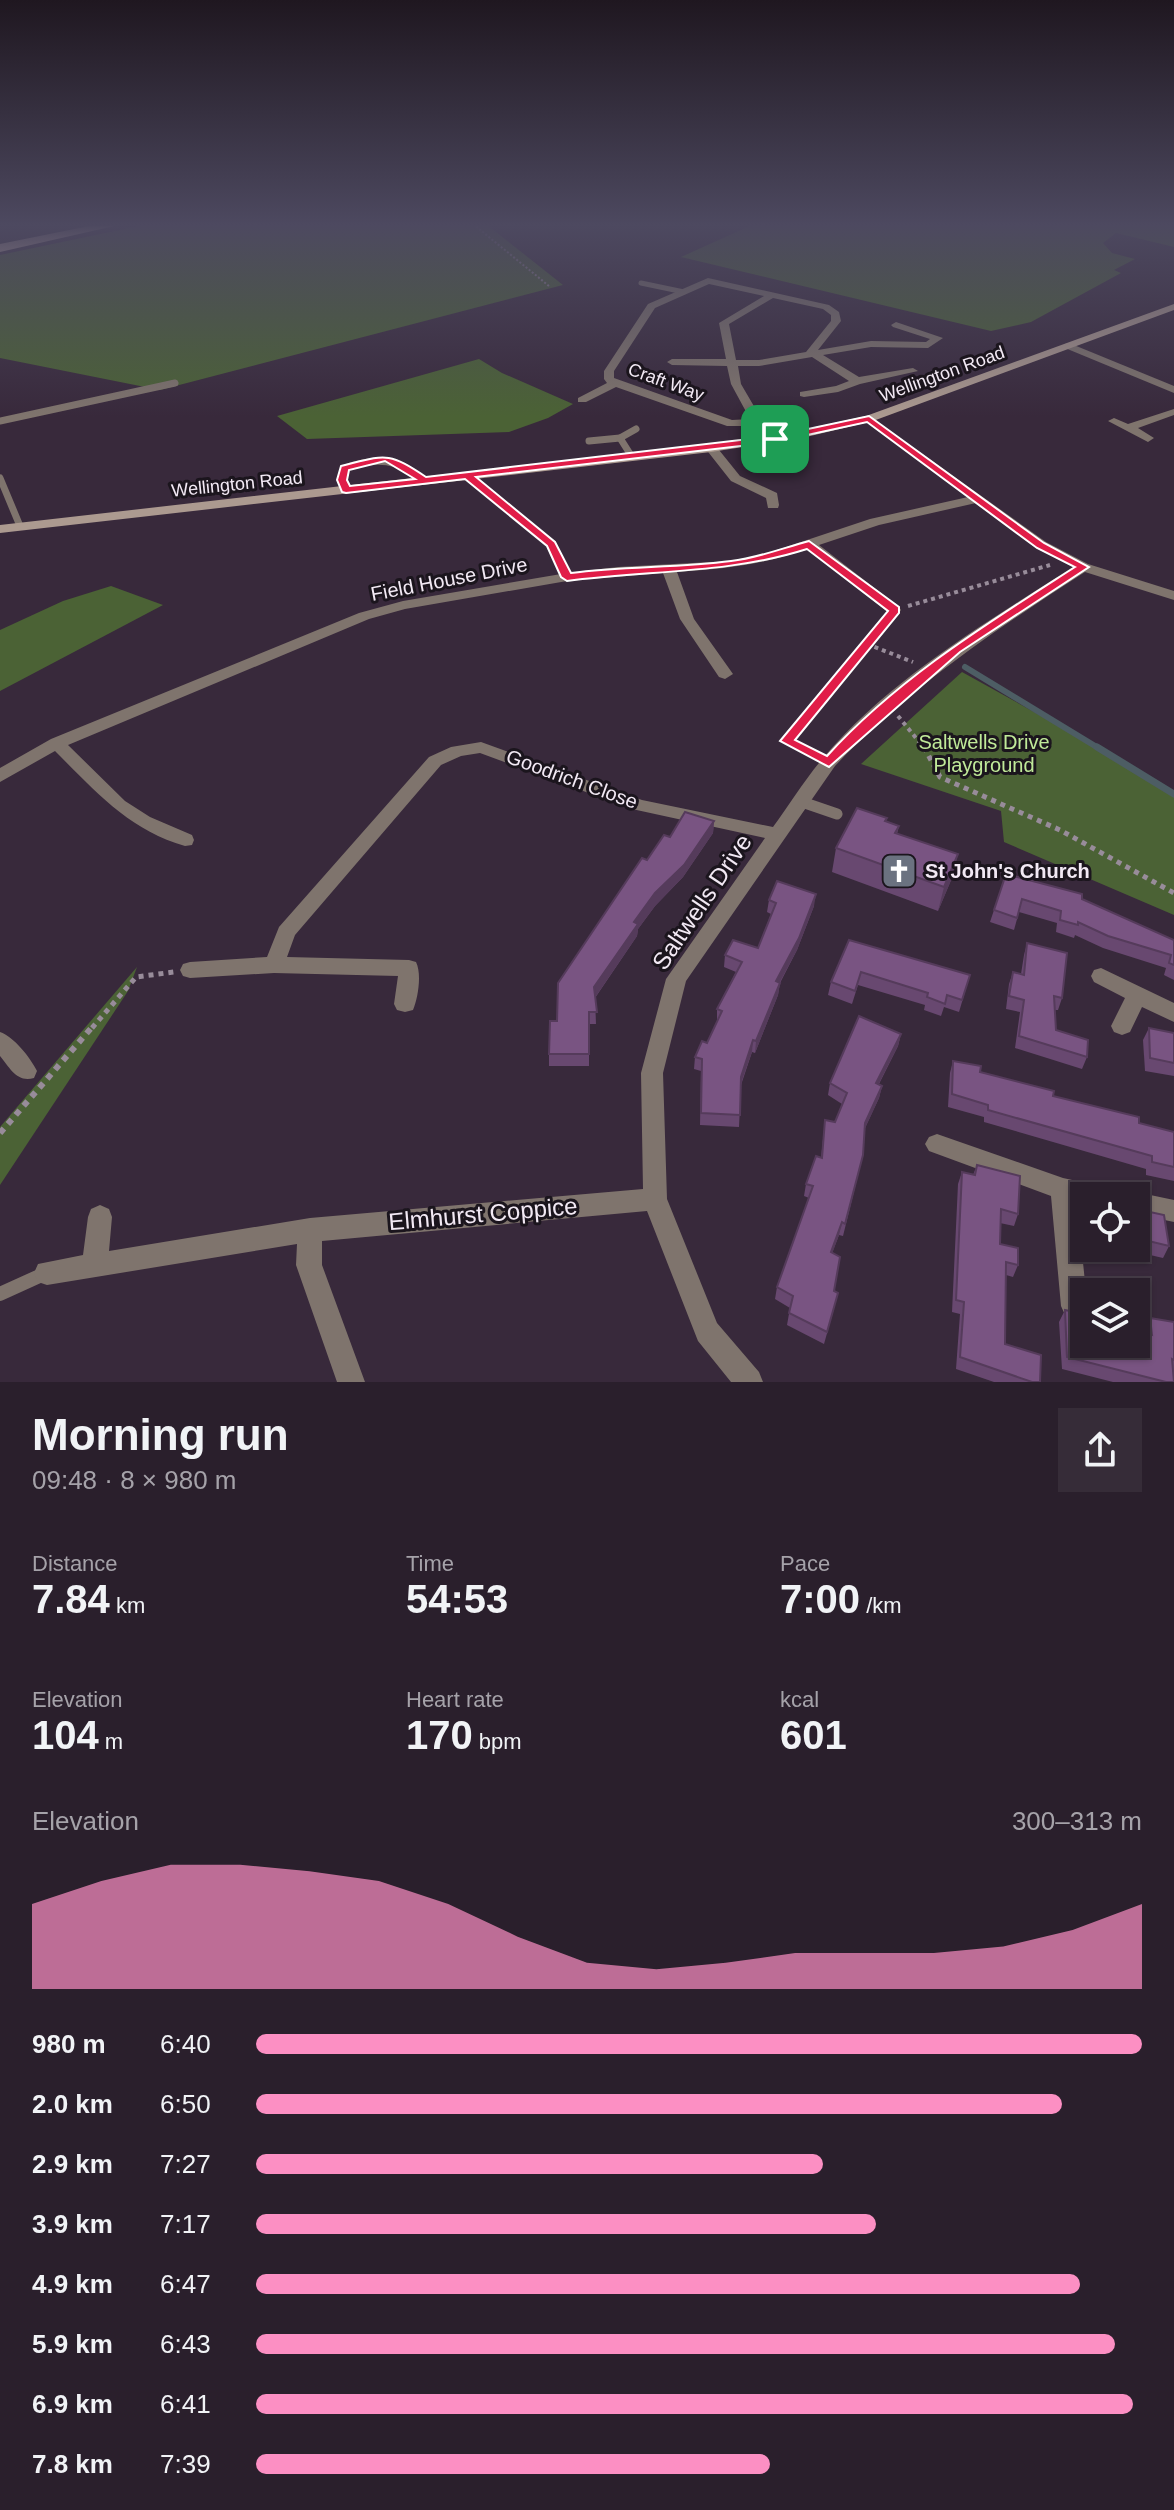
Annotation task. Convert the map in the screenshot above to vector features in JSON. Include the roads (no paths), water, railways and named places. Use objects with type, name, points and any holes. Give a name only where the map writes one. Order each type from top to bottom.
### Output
[{"type":"street","name":"Craft Way","points":[[692,288],[651,306],[609,371],[609,379],[731,424],[757,422]]},
{"type":"street","name":"Craft Way","points":[[750,288],[826,307],[836,314],[836,321],[811,352]]},
{"type":"street","points":[[774,294],[724,323],[736,384],[757,422],[775,439]]},
{"type":"street","name":"Wellington Road","points":[[0,529],[775,439],[869,419],[1174,307]]},
{"type":"street","points":[[672,362],[733,364],[871,344],[894,343],[915,347],[928,345],[938,338],[896,325]]},
{"type":"street","points":[[1069,346],[1174,390]]},
{"type":"street","points":[[811,352],[857,381]]},
{"type":"street","points":[[804,394],[913,371]]},
{"type":"street","points":[[1153,379],[1174,376]]},
{"type":"street","points":[[582,400],[615,383]]},
{"type":"street","points":[[1127,428],[1140,424],[1150,416],[1174,412]]},
{"type":"street","points":[[869,419],[1041,545],[1075,564],[1174,596]]},
{"type":"street","points":[[1114,421],[1148,438]]},
{"type":"street","points":[[711,448],[732,478],[772,501],[789,492]]},
{"type":"street","name":"Field House Drive","points":[[0,776],[57,743],[364,616],[403,605],[567,577],[730,565],[765,559],[887,518],[978,499]]},
{"type":"street","points":[[809,544],[894,610]]},
{"type":"street","name":"Saltwells Drive","points":[[749,1382],[707,1332],[655,1199],[652,1073],[676,979],[829,762],[888,706],[956,649],[1075,564]]},
{"type":"street","points":[[668,568],[687,619],[725,674]]},
{"type":"street","points":[[57,743],[119,805],[144,821],[185,840]]},
{"type":"street","name":"Goodrich Close","points":[[274,965],[286,932],[435,761],[457,751],[481,747],[638,805],[779,835]]},
{"type":"street","points":[[190,970],[274,965],[409,968],[405,1004]]},
{"type":"street","points":[[1101,976],[1174,1013]]},
{"type":"street","points":[[1122,1026],[1137,995]]},
{"type":"street","points":[[0,1041],[26,1071]]},
{"type":"street","points":[[937,1144],[1070,1190]]},
{"type":"street","points":[[1063,1189],[1071,1278]]},
{"type":"street","name":"Elmhurst Coppice","points":[[47,1273],[310,1230],[655,1199]]},
{"type":"street","points":[[1150,1206],[1174,1211]]},
{"type":"street","points":[[95,1265],[100,1217]]},
{"type":"street","points":[[310,1230],[309,1265],[351,1382]]},
{"type":"lane","points":[[667,288],[684,292]]},
{"type":"lane","points":[[0,421],[175,383]]},
{"type":"lane","points":[[589,441],[620,438],[636,429]]},
{"type":"lane","points":[[620,438],[632,457]]},
{"type":"lane","points":[[346,490],[342,480],[345,468],[385,458],[395,461],[424,481]]},
{"type":"lane","points":[[1,483],[20,526]]},
{"type":"lane","points":[[802,802],[837,814]]},
{"type":"lane","points":[[0,1294],[47,1273]]},
{"type":"waterway","points":[[965,667],[1100,749]]},
{"type":"waterway","points":[[1097,747],[1174,794]]},
{"type":"place","name":"St John's Church","points":[[899,871]]},
{"type":"park label","name":"Saltwells Drive Playground","points":[[984,754]]}]
